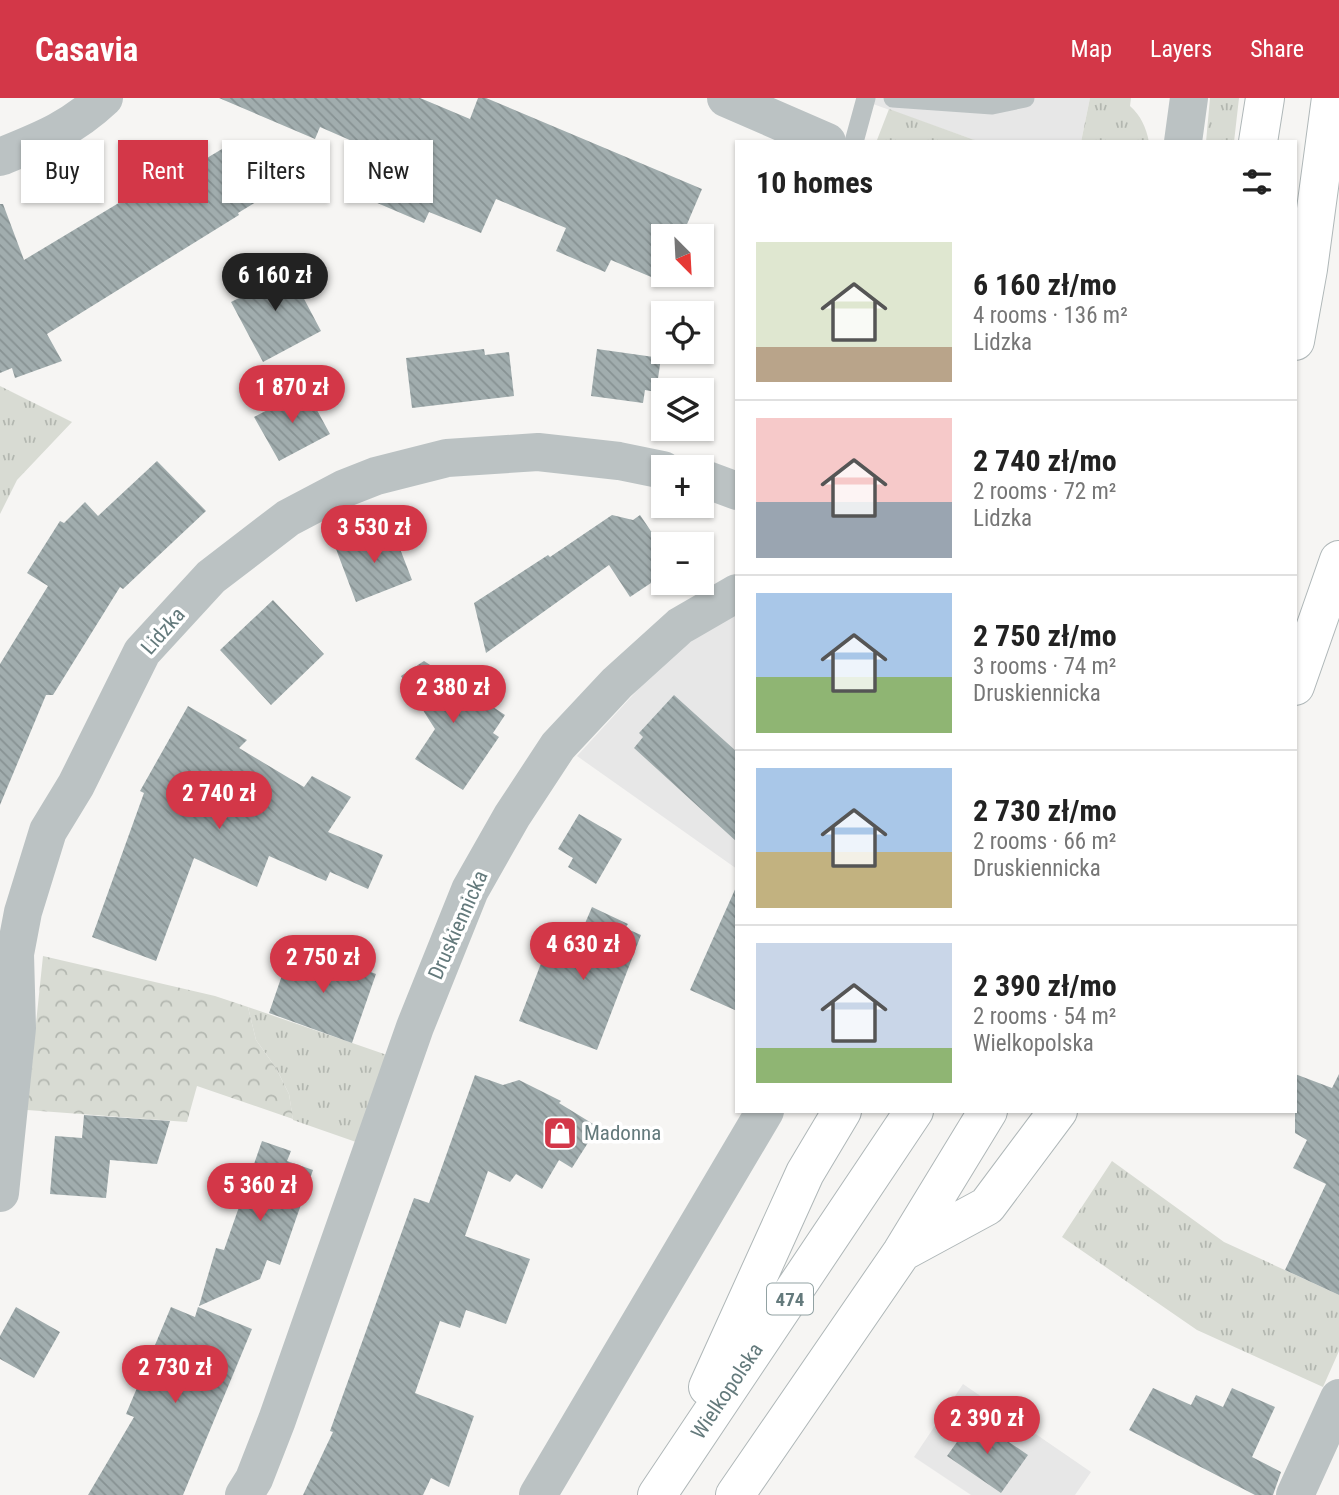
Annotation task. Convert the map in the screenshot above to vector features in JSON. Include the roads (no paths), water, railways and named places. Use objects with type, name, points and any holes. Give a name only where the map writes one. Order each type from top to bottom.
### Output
[{"type":"main road","points":[[1258,140],[1265,98]]},
{"type":"main road","points":[[1297,329],[1308,269],[1331,98]]},
{"type":"main road","points":[[1297,680],[1339,560]]},
{"type":"main road","points":[[660,1490],[805,1173],[841,1113]]},
{"type":"main road","name":"Wielkopolska","points":[[660,1490],[913,1113]]},
{"type":"main road","points":[[735,1495],[902,1252],[987,1113]]},
{"type":"main road","points":[[902,1252],[986,1206],[1056,1113]]},
{"type":"street","points":[[0,156],[42,140],[82,119],[104,98]]},
{"type":"street","points":[[726,98],[822,140]]},
{"type":"street","points":[[1183,140],[1189,98]]},
{"type":"street","name":"Lidzka","points":[[0,1193],[18,1028],[15,954],[23,912],[48,831],[76,785],[142,652],[212,577],[288,518],[343,489],[376,477],[447,457],[538,452],[619,461],[651,468]]},
{"type":"street","points":[[714,482],[735,490]]},
{"type":"street","name":"Druskiennicka","points":[[244,1495],[254,1479],[277,1420],[415,1027],[470,890],[512,816],[558,746],[617,683],[680,626],[735,594]]},
{"type":"street","points":[[538,1495],[764,1113]]},
{"type":"street","points":[[1295,1495],[1339,1398]]},
{"type":"lane","points":[[856,140],[866,98]]},
{"type":"lane","points":[[893,98],[992,105],[1025,98]]},
{"type":"place","name":"Madonna","points":[[560,1133]]}]
